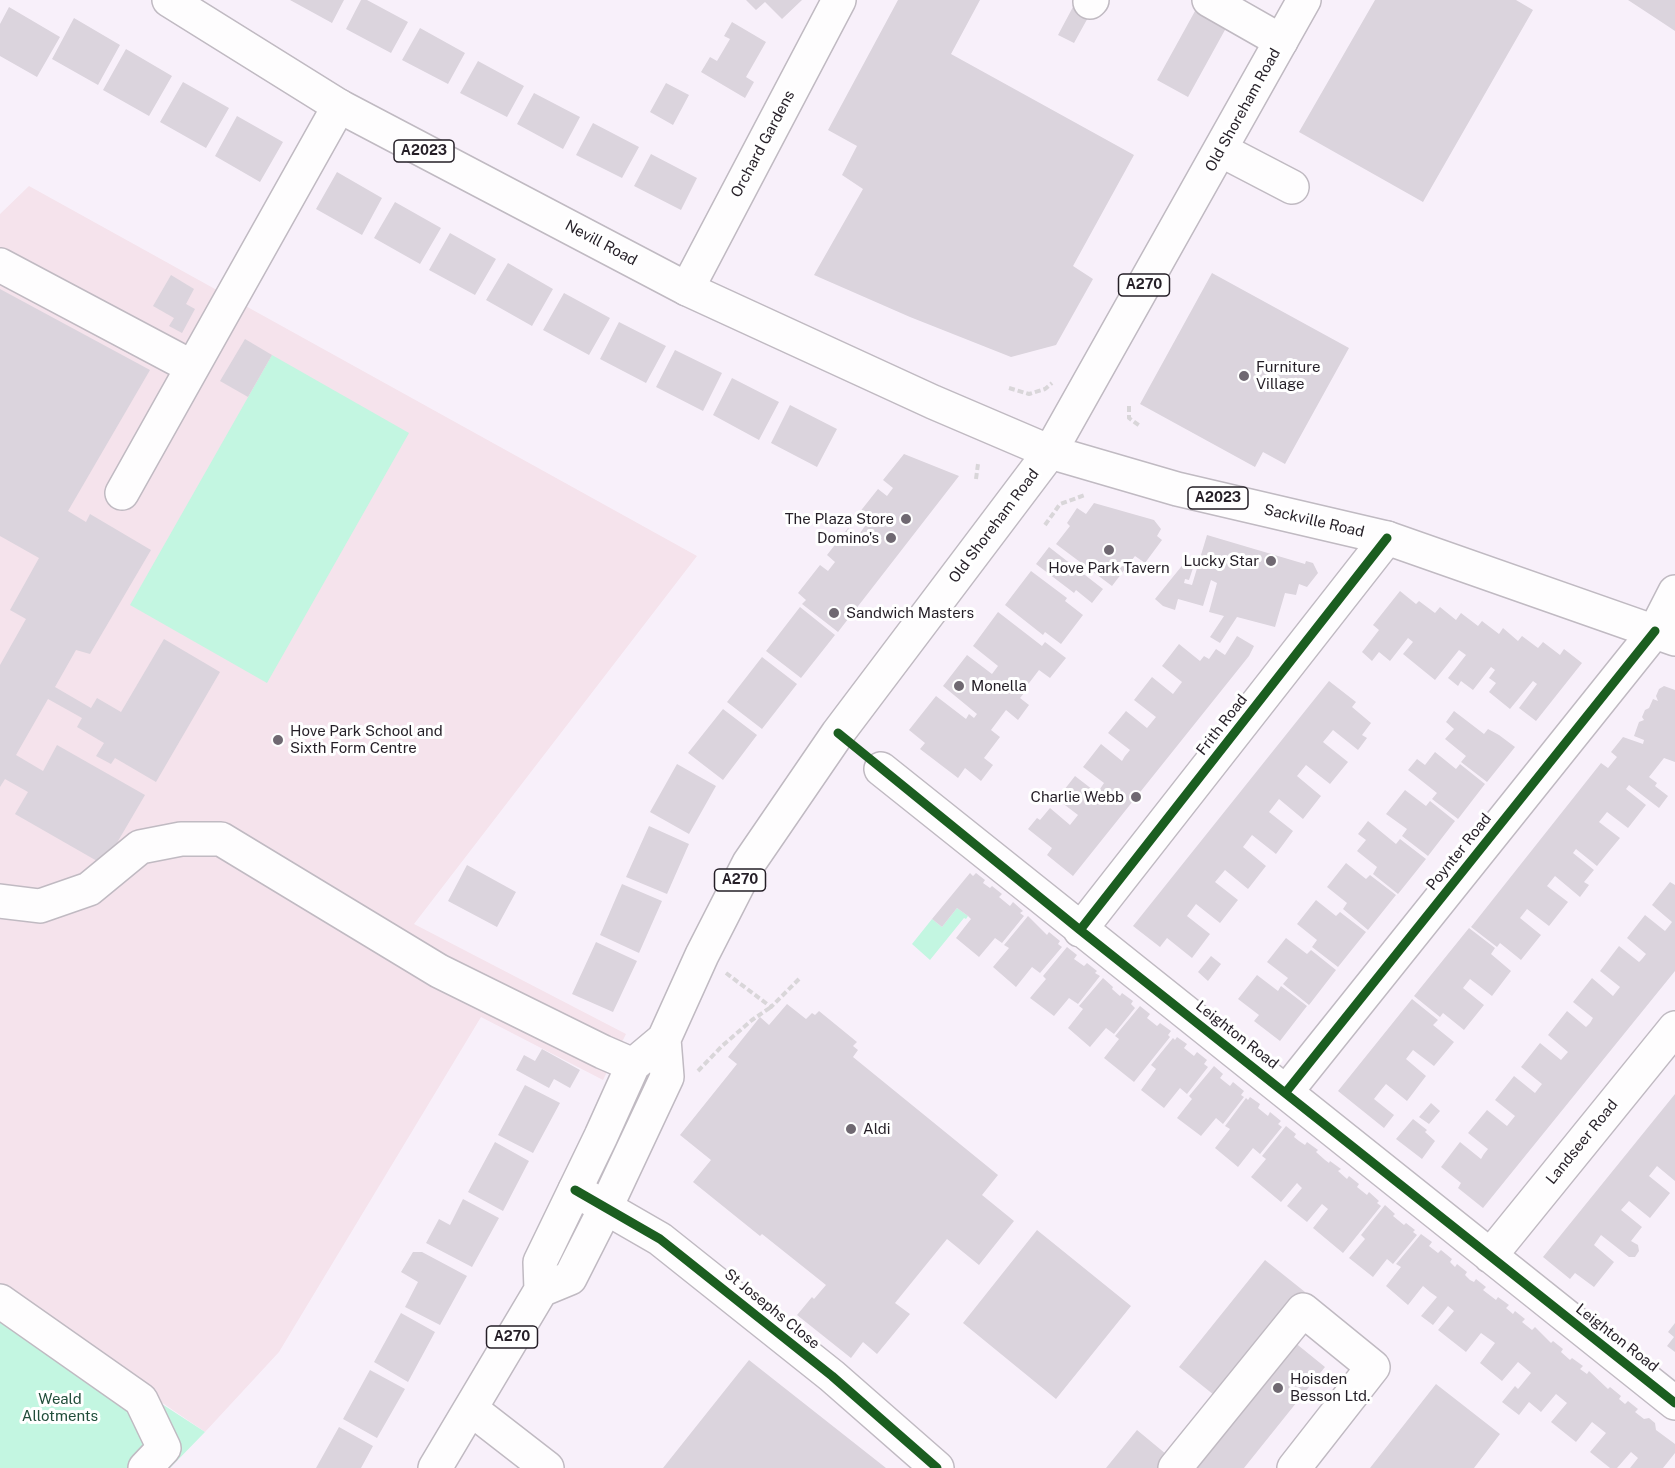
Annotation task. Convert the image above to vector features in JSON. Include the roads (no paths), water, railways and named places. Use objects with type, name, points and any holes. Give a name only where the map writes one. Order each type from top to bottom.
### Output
[{"type":"main road","name":"Nevill Road","points":[[170,0],[339,106],[687,289],[933,402],[1050,452]]},
{"type":"main road","name":"Orchard Gardens","points":[[687,289],[839,0]]},
{"type":"main road","points":[[1209,0],[1281,41]]},
{"type":"main road","name":"Old Shoreham Road","points":[[664,1039],[667,1077],[605,1209],[570,1278],[541,1290],[540,1262],[633,1065],[664,1039],[702,955],[749,863],[832,743],[1050,452],[1304,0]]},
{"type":"main road","points":[[122,493],[339,106]]},
{"type":"main road","points":[[1221,150],[1292,188]]},
{"type":"main road","points":[[0,265],[192,367]]},
{"type":"main road","name":"Sackville Road","points":[[1050,452],[1178,489],[1387,538],[1665,635]]},
{"type":"main road","name":"Frith Road","points":[[1080,930],[1387,538]]},
{"type":"main road","name":"Poynter Road","points":[[1286,1092],[1665,635],[1675,592]]},
{"type":"main road","name":"Leighton Road","points":[[881,769],[1675,1403]]},
{"type":"main road","points":[[0,901],[40,906],[88,889],[140,847],[182,839],[221,839],[439,971],[633,1065]]},
{"type":"main road","name":"Landseer Road","points":[[1490,1256],[1675,1028]]},
{"type":"main road","name":"St Josephs Close","points":[[575,1191],[660,1239],[832,1376],[937,1468]]},
{"type":"main road","name":"A270","points":[[435,1468],[541,1290]]},
{"type":"main road","points":[[0,1301],[141,1400],[164,1448],[145,1468]]},
{"type":"main road","points":[[1176,1468],[1303,1310],[1373,1367],[1294,1468]]},
{"type":"main road","points":[[471,1409],[547,1468]]},
{"type":"place","name":"Furniture Village","points":[[1244,376]]},
{"type":"place","name":"The Plaza Store","points":[[906,519]]},
{"type":"place","name":"Domino's","points":[[891,538]]},
{"type":"place","name":"Hove Park Tavern","points":[[1109,550]]},
{"type":"place","name":"Lucky Star","points":[[1271,561]]},
{"type":"place","name":"Sandwich Masters","points":[[834,613]]},
{"type":"place","name":"Monella","points":[[959,686]]},
{"type":"place","name":"Hove Park School and Sixth Form Centre","points":[[278,740]]},
{"type":"place","name":"Charlie Webb","points":[[1136,797]]},
{"type":"place","name":"Aldi","points":[[851,1129]]},
{"type":"place","name":"Hoisden Besson Ltd.","points":[[1278,1388]]},
{"type":"park label","name":"Weald Allotments","points":[[60,1408]]}]
